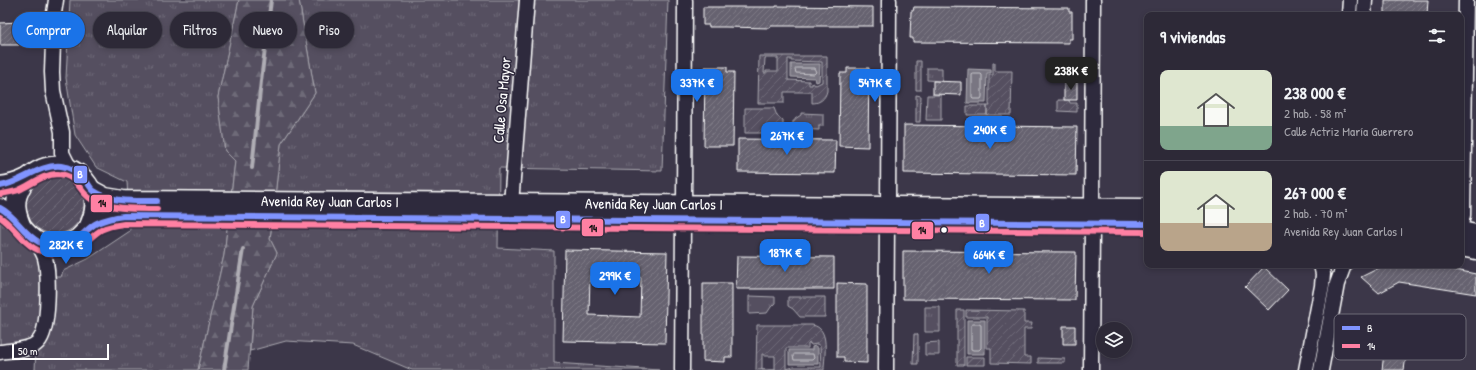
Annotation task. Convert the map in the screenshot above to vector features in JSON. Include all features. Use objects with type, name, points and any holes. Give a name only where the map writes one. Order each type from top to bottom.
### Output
[{"type":"main road","name":"Avenida Rey Juan Carlos I","points":[[56,160],[62,166],[85,178],[92,190],[95,203],[94,216],[88,228],[79,238],[67,244]]},
{"type":"main road","points":[[0,186],[15,183],[27,178],[37,170],[56,160]]},
{"type":"main road","points":[[21,225],[16,213],[16,200],[20,188],[27,178]]},
{"type":"main road","name":"Avenida Rey Juan Carlos I","points":[[92,190],[105,197],[123,200],[511,204],[683,213]]},
{"type":"main road","points":[[0,208],[14,217],[29,235],[40,242],[54,245],[67,244]]},
{"type":"main road","name":"Avenida Rey Juan Carlos I","points":[[1092,216],[1144,208]]},
{"type":"main road","name":"Avenida Rey Juan Carlos I","points":[[88,228],[104,220],[124,216],[683,213],[1092,216],[1144,224]]},
{"type":"main road","points":[[1464,232],[1476,234]]},
{"type":"main road","points":[[1464,248],[1476,250]]},
{"type":"street","points":[[56,0],[54,13],[52,72],[53,91],[62,132],[56,160]]},
{"type":"street","name":"Calle Osa Mayor","points":[[511,204],[527,0]]},
{"type":"street","points":[[682,370],[685,0]]},
{"type":"street","points":[[886,370],[889,0]]},
{"type":"street","points":[[1091,370],[1094,0]]},
{"type":"street","points":[[1349,12],[1350,0]]},
{"type":"street","points":[[1364,12],[1365,0]]},
{"type":"street","points":[[1464,201],[1470,118],[1466,0]]},
{"type":"street","points":[[0,352],[24,349],[38,342],[43,331],[47,309],[48,275],[45,256],[35,239]]},
{"type":"street","points":[[48,275],[55,258],[67,244]]},
{"type":"street","points":[[1306,370],[1322,286],[1323,274],[1322,268]]},
{"type":"street","points":[[1321,370],[1337,284],[1343,268]]},
{"type":"green space","points":[[70,0],[239,0],[231,37],[231,12],[170,12],[170,48],[229,48],[218,97],[225,151],[235,161],[224,255],[198,370],[35,370],[36,348],[44,345],[50,334],[55,277],[61,277],[63,271],[88,259],[130,231],[127,182],[96,167],[75,135],[66,78],[68,48],[85,48],[85,12],[69,12]]},
{"type":"green space","points":[[239,0],[299,0],[305,35],[305,48],[307,48],[315,93],[281,144],[270,239],[277,253],[253,306],[248,370],[198,370],[224,255],[235,161],[225,151],[218,97],[229,48],[231,48],[231,37]]},
{"type":"green space","points":[[299,0],[668,0],[662,171],[499,168],[498,248],[554,251],[554,363],[659,370],[412,370],[353,345],[286,341],[250,351],[253,306],[277,253],[270,239],[281,144],[315,93],[307,48],[354,48],[354,12],[305,12],[305,35]]},
{"type":"green space","points":[[759,56],[827,56],[827,91],[822,100],[812,103],[812,92],[784,92],[784,103],[758,103]],"holes":[[[765,58],[778,58],[778,71],[766,71],[766,73],[764,73]],[[788,59],[791,59],[791,61],[822,62],[822,82],[816,85],[812,83],[812,85],[809,85],[809,81],[788,80]]]},
{"type":"green space","points":[[916,61],[921,61],[921,90],[916,90]]},
{"type":"green space","points":[[993,63],[995,63],[995,71],[1012,71],[1011,115],[987,115],[987,106],[990,106],[989,75],[993,75]]},
{"type":"green space","points":[[927,68],[942,68],[942,81],[927,80]]},
{"type":"green space","points":[[916,95],[921,96],[920,122],[916,122]]},
{"type":"green space","points":[[927,95],[941,95],[941,120],[926,120]]},
{"type":"green space","points":[[1058,100],[1069,100],[1070,103],[1077,103],[1077,112],[1058,111]]},
{"type":"green space","points":[[967,106],[987,106],[987,115],[967,115]]},
{"type":"green space","points":[[745,108],[774,108],[777,116],[783,121],[783,133],[745,133]]},
{"type":"green space","points":[[801,113],[823,114],[823,126],[819,126],[819,130],[793,129],[793,121],[801,115]]},
{"type":"green space","points":[[55,176],[66,178],[79,189],[82,194],[84,205],[82,216],[71,229],[66,232],[55,234],[44,232],[31,221],[28,216],[26,205],[28,194],[39,181],[44,178]]},
{"type":"green space","points":[[0,222],[20,242],[34,252],[38,258],[41,268],[39,327],[32,339],[25,344],[0,348]]},
{"type":"green space","points":[[749,296],[775,297],[775,303],[767,313],[749,314]]},
{"type":"green space","points":[[788,297],[825,297],[825,317],[800,317],[788,306]]},
{"type":"green space","points":[[925,307],[940,307],[940,332],[925,332]]},
{"type":"green space","points":[[957,310],[964,310],[964,365],[957,365]]},
{"type":"green space","points":[[966,310],[1024,311],[1024,323],[1032,323],[1031,329],[1024,329],[1024,357],[1031,357],[1031,364],[991,363],[991,348],[987,348],[987,317],[966,317]]},
{"type":"green space","points":[[757,325],[812,325],[818,327],[822,331],[825,343],[824,370],[775,370],[775,356],[764,356],[764,354],[762,354],[762,370],[756,370]],"holes":[[[810,343],[811,345],[817,344],[820,346],[821,367],[794,367],[786,369],[786,348],[808,348],[808,344]]]},
{"type":"green space","points":[[914,334],[918,334],[918,364],[913,364]]},
{"type":"green space","points":[[939,342],[939,355],[925,355],[925,343]]},
{"type":"green space","points":[[966,357],[985,357],[985,365],[966,365]]},
{"type":"green space","points":[[1038,358],[1065,359],[1065,363],[1038,363]]},
{"type":"water","points":[[791,64],[820,64],[819,81],[816,82],[815,78],[791,77]]},
{"type":"water","points":[[968,69],[991,70],[991,73],[987,73],[986,103],[967,103]]},
{"type":"water","points":[[967,320],[985,320],[985,354],[967,354]]},
{"type":"water","points":[[815,346],[818,348],[818,364],[789,364],[789,350],[812,350],[812,347]]},
{"type":"building","points":[[1385,0],[1428,0],[1427,12],[1385,12]]},
{"type":"building","points":[[703,7],[873,7],[873,26],[771,26],[770,28],[709,27],[709,25],[703,25]]},
{"type":"building","points":[[914,7],[1069,8],[1069,12],[1072,12],[1072,39],[1069,39],[1069,43],[913,42],[913,38],[910,38],[911,11],[913,11]]},
{"type":"building","points":[[12,22],[12,45],[0,45],[0,23]]},
{"type":"building","points":[[705,67],[727,67],[727,72],[734,72],[733,146],[704,146]]},
{"type":"building","points":[[847,68],[869,68],[868,147],[839,146],[840,73],[847,73]]},
{"type":"building","points":[[933,81],[961,82],[961,95],[933,94]]},
{"type":"building","points":[[1077,82],[1077,100],[1064,100],[1064,83]]},
{"type":"building","points":[[904,125],[1077,127],[1076,175],[904,173]]},
{"type":"building","points":[[738,139],[836,140],[835,173],[738,172]]},
{"type":"building","points":[[565,250],[667,252],[665,343],[563,341]],"holes":[[[590,276],[641,277],[640,317],[589,315]]]},
{"type":"building","points":[[903,251],[1076,252],[1075,300],[903,299]]},
{"type":"building","points":[[737,256],[834,257],[834,289],[736,289]]},
{"type":"building","points":[[1263,268],[1265,268],[1288,290],[1269,310],[1245,287]]},
{"type":"building","points":[[1379,268],[1445,268],[1476,274],[1476,294],[1399,282],[1379,293],[1361,277]]},
{"type":"building","points":[[703,283],[732,283],[732,357],[725,357],[725,362],[703,361]]},
{"type":"building","points":[[837,283],[867,284],[867,363],[844,362],[844,357],[837,357]]},
{"type":"building","points":[[1063,326],[1075,326],[1075,344],[1063,344]]},
{"type":"building","points":[[1383,360],[1405,360],[1404,370],[1382,370]]},
{"type":"waterway","points":[[252,168],[271,0]]},
{"type":"waterway","points":[[224,370],[243,249]]},
{"type":"transit line","name":"B","points":[[0,186],[45,168],[61,166],[71,169],[83,176],[94,191],[108,198],[133,201],[157,201]]},
{"type":"transit line","name":"14","points":[[1,194],[19,190],[43,177],[58,174],[70,177],[87,196],[99,203],[124,208],[157,209]]},
{"type":"transit line","name":"B","points":[[0,208],[6,211],[33,239],[49,245],[64,244],[74,240],[97,223],[110,218],[124,216],[1144,224]]},
{"type":"transit line","name":"14","points":[[0,217],[5,220],[29,245],[46,253],[60,253],[73,250],[84,244],[96,233],[112,226],[124,224],[1144,232]]}]
